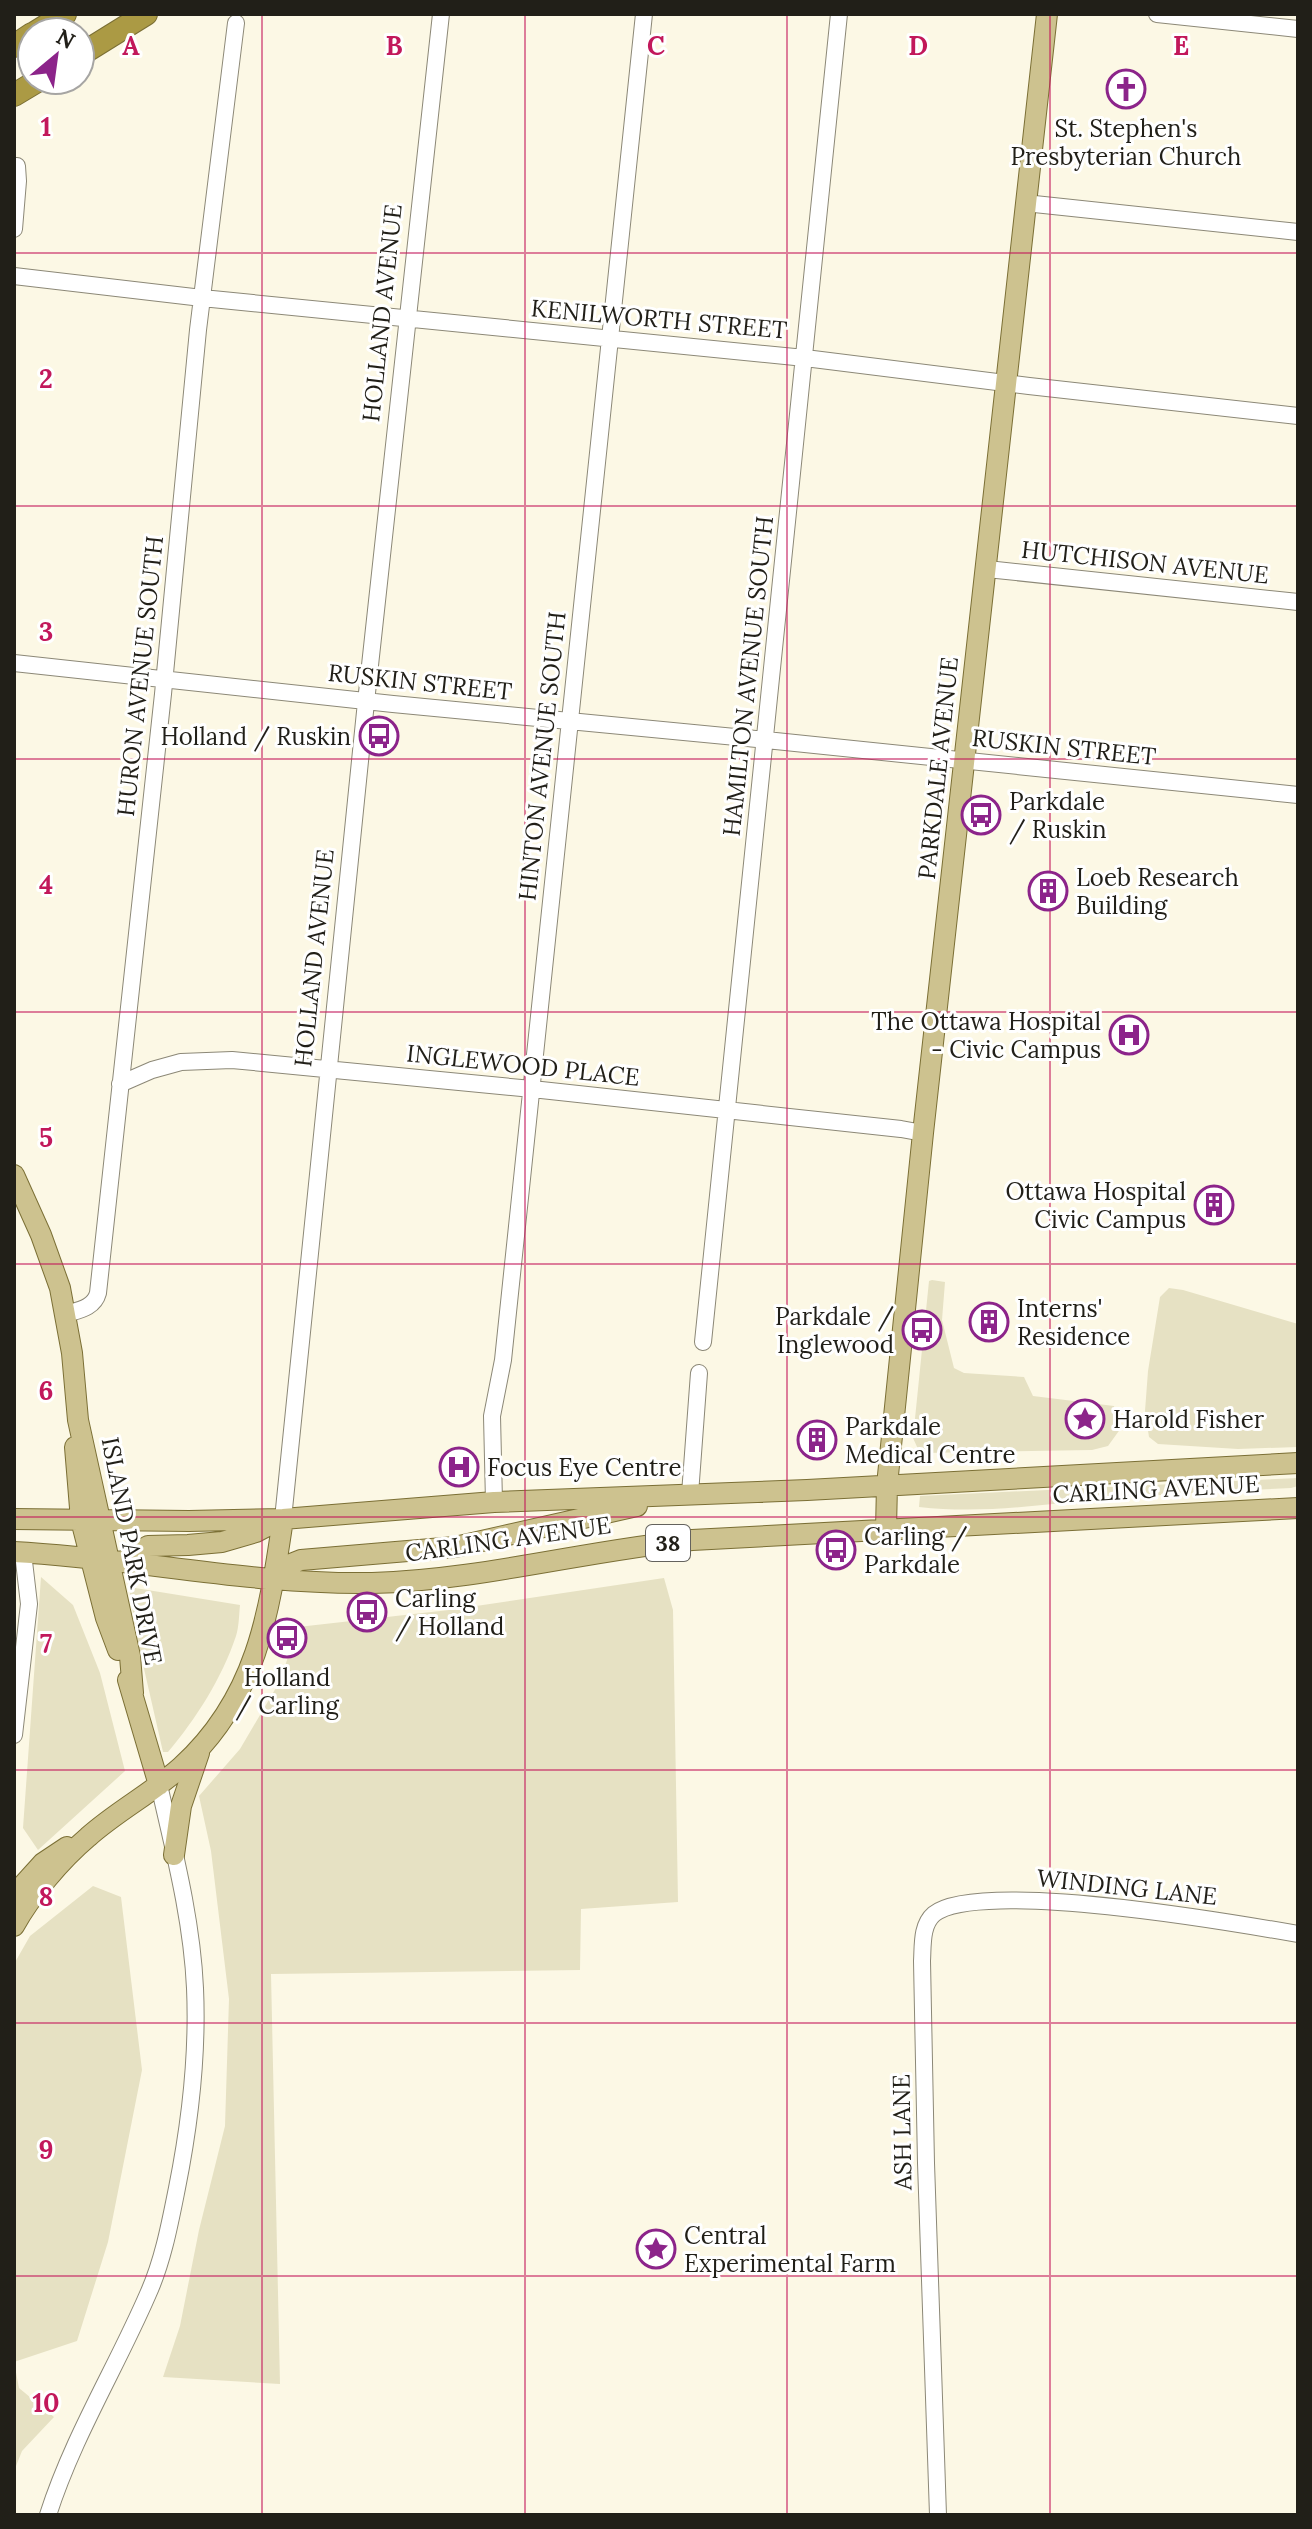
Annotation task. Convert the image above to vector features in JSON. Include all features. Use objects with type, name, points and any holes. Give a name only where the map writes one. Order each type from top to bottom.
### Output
[{"type":"highway","points":[[96,45],[146,14]]},
{"type":"main road","name":"PARKDALE AVENUE","points":[[886,1529],[887,1485],[923,1133],[1047,14]]},
{"type":"main road","name":"ISLAND PARK DRIVE","points":[[14,1175],[49,1255],[66,1314],[78,1420],[75,1451],[90,1520],[108,1560],[130,1656],[133,1693],[159,1785]]},
{"type":"main road","name":"CARLING AVENUE","points":[[14,1519],[283,1519],[494,1502],[1298,1463]]},
{"type":"main road","points":[[274,1580],[286,1566],[301,1560],[455,1547],[690,1494]]},
{"type":"main road","name":"CARLING AVENUE","points":[[19,1552],[274,1580],[326,1583],[419,1581],[650,1545],[886,1529],[1298,1508]]},
{"type":"main road","points":[[108,1560],[148,1546],[210,1544],[236,1539],[283,1519]]},
{"type":"main road","name":"HOLLAND AVENUE","points":[[14,1895],[57,1852],[88,1836],[182,1767],[224,1717],[249,1669],[264,1630],[283,1519]]},
{"type":"main road","points":[[174,1855],[181,1806],[202,1745]]},
{"type":"main road","name":"HOLLAND AVENUE","points":[[14,1926],[31,1900],[88,1836]]},
{"type":"street","name":"HOLLAND AVENUE","points":[[283,1519],[366,702],[441,14]]},
{"type":"street","name":"HINTON AVENUE SOUTH","points":[[494,1502],[493,1408],[503,1360],[644,14]]},
{"type":"street","name":"HAMILTON AVENUE SOUTH","points":[[703,1342],[839,14]]},
{"type":"street","points":[[1157,14],[1234,18],[1298,29]]},
{"type":"street","name":"HURON AVENUE SOUTH","points":[[66,1314],[88,1307],[97,1298],[165,680],[202,298],[236,23]]},
{"type":"street","points":[[14,229],[17,166]]},
{"type":"street","points":[[1025,203],[1298,232]]},
{"type":"street","name":"KENILWORTH STREET","points":[[14,276],[202,298],[805,358],[1298,416]]},
{"type":"street","name":"HUTCHISON AVENUE","points":[[987,569],[1298,602]]},
{"type":"street","name":"RUSKIN STREET","points":[[14,663],[366,702],[1298,795]]},
{"type":"street","name":"INGLEWOOD PLACE","points":[[120,1084],[181,1062],[232,1060],[532,1089],[923,1133]]},
{"type":"street","points":[[690,1494],[699,1373]]},
{"type":"street","points":[[14,1735],[29,1604],[28,1577],[19,1552]]},
{"type":"street","points":[[48,2515],[79,2435],[150,2291],[171,2217],[185,2145],[196,2032],[195,1985],[188,1929],[159,1785]]},
{"type":"street","name":"WINDING LANE","points":[[951,1905],[1030,1901],[1141,1910],[1298,1934]]},
{"type":"street","name":"ASH LANE","points":[[938,2515],[922,1961],[923,1937],[928,1920],[951,1905]]},
{"type":"shaded area","points":[[929,1281],[945,1282],[942,1320],[954,1368],[964,1373],[1024,1377],[1033,1396],[1114,1406],[1121,1428],[1108,1446],[1092,1450],[925,1453],[918,1449],[913,1438]]},
{"type":"shaded area","points":[[1169,1288],[1298,1324],[1298,1447],[1238,1449],[1158,1444],[1149,1437],[1145,1411],[1148,1371],[1160,1297]]},
{"type":"shaded area","points":[[1298,1478],[1298,1486],[1291,1488],[1125,1497],[988,1509],[919,1507],[920,1496]]},
{"type":"shaded area","points":[[41,1577],[73,1605],[100,1673],[125,1771],[38,1850],[23,1828]]},
{"type":"shaded area","points":[[664,1578],[673,1610],[678,1902],[581,1909],[580,1970],[271,1974],[280,2384],[163,2377],[180,2326],[199,2230],[225,2126],[229,1999],[211,1851],[199,1796],[240,1749],[280,1681],[298,1627],[449,1610]]},
{"type":"shaded area","points":[[129,1587],[240,1605],[237,1632],[216,1682],[168,1752],[163,1752],[137,1638]]},
{"type":"shaded area","points":[[93,1886],[121,1897],[142,2070],[108,2242],[77,2341],[14,2362],[14,1964],[30,1936]]},
{"type":"shaded area","points":[[14,2362],[19,2388],[54,2417],[22,2451],[14,2471]]},
{"type":"place","name":"St. Stephen's Presbyterian Church","points":[[1126,89]]},
{"type":"place","name":"Holland / Ruskin","points":[[379,736]]},
{"type":"place","name":"Parkdale / Ruskin","points":[[981,815]]},
{"type":"place","name":"Loeb Research Building","points":[[1048,891]]},
{"type":"place","name":"The Ottawa Hospital - Civic Campus","points":[[1129,1035]]},
{"type":"place","name":"Ottawa Hospital Civic Campus","points":[[1214,1205]]},
{"type":"place","name":"Interns' Residence","points":[[989,1322]]},
{"type":"place","name":"Parkdale / Inglewood","points":[[922,1330]]},
{"type":"place","name":"Harold Fisher","points":[[1085,1419]]},
{"type":"place","name":"Parkdale Medical Centre","points":[[817,1440]]},
{"type":"place","name":"Focus Eye Centre","points":[[459,1467]]},
{"type":"place","name":"Carling / Parkdale","points":[[836,1550]]},
{"type":"place","name":"Carling / Holland","points":[[367,1612]]},
{"type":"place","name":"Holland / Carling","points":[[287,1638]]},
{"type":"place","name":"Central Experimental Farm","points":[[656,2249]]}]
